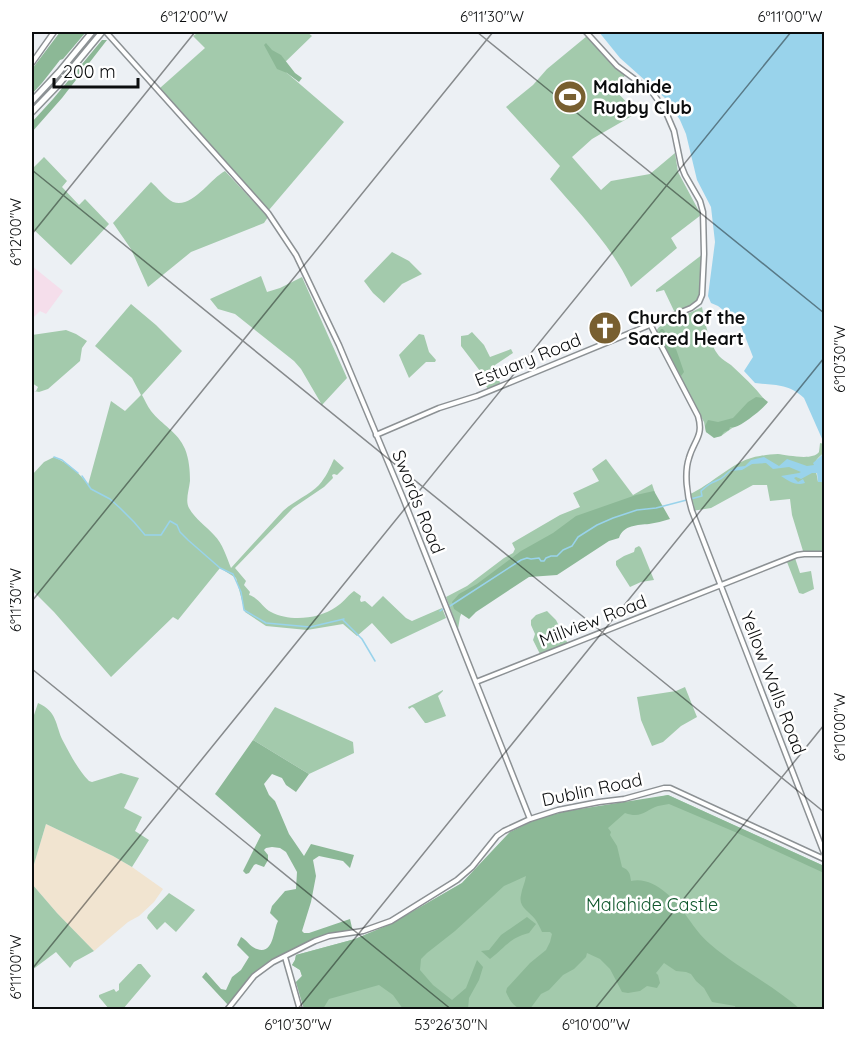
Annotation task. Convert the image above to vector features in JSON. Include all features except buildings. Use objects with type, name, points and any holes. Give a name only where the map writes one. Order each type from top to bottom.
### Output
[{"type":"highway","points":[[32,101],[92,32]]},
{"type":"highway","points":[[32,112],[104,32]]},
{"type":"street","points":[[32,63],[54,32]]},
{"type":"street","name":"Swords Road","points":[[104,32],[114,40],[262,206],[288,240],[339,345],[403,498],[530,819]]},
{"type":"street","name":"Estuary Road","points":[[376,435],[439,408],[477,396],[651,326],[691,308],[701,298],[704,254],[703,212],[700,201],[681,165],[671,122],[658,99],[644,85],[617,66],[586,32]]},
{"type":"street","name":"Yellow Walls Road","points":[[651,326],[700,423],[700,435],[688,460],[688,500],[822,848],[824,859]]},
{"type":"street","name":"Millview Road","points":[[476,682],[800,554],[825,554]]},
{"type":"street","name":"Dublin Road","points":[[227,1010],[254,976],[273,962],[328,936],[363,931],[392,921],[457,880],[472,867],[497,836],[508,828],[558,810],[624,799],[670,788],[824,859]]},
{"type":"street","points":[[285,957],[300,1010]]},
{"type":"shaded area","points":[[32,266],[63,291],[46,314],[40,311],[32,319]]},
{"type":"shaded area","points":[[46,824],[113,856],[163,889],[154,902],[139,916],[128,922],[94,951],[32,884],[32,871]]},
{"type":"green space","points":[[60,32],[86,32],[32,94],[32,69]]},
{"type":"green space","points":[[199,32],[307,32],[312,36],[280,67],[344,122],[269,210],[160,88],[205,48],[193,36]]},
{"type":"green space","points":[[587,36],[610,62],[626,75],[612,87],[637,113],[592,139],[572,157],[601,190],[611,181],[650,174],[675,153],[678,172],[701,215],[671,238],[677,248],[631,287],[605,244],[550,179],[560,166],[506,107]]},
{"type":"green space","points":[[102,40],[107,40],[32,132],[32,122]]},
{"type":"green space","points":[[266,43],[281,55],[302,78],[299,82],[277,69],[264,45]]},
{"type":"green space","points":[[44,157],[67,181],[62,187],[79,205],[85,199],[109,224],[71,265],[32,228],[32,169]]},
{"type":"green space","points":[[225,171],[268,217],[264,223],[191,252],[148,287],[131,249],[113,223],[151,182],[170,200],[180,203],[194,197]]},
{"type":"green space","points":[[392,252],[409,261],[422,274],[402,284],[384,303],[364,281]]},
{"type":"green space","points":[[703,254],[700,296],[694,304],[675,313],[664,290],[656,292],[656,290]]},
{"type":"green space","points":[[261,276],[267,292],[302,277],[347,378],[322,405],[294,361],[235,314],[218,309],[210,299]]},
{"type":"green space","points":[[131,304],[182,351],[142,395],[151,411],[182,443],[189,469],[187,499],[189,508],[220,542],[231,568],[283,511],[319,485],[334,459],[344,468],[337,475],[332,475],[333,478],[324,487],[293,508],[235,568],[246,581],[244,585],[250,592],[249,595],[271,612],[295,618],[304,618],[329,611],[354,591],[361,596],[361,602],[365,601],[372,607],[383,596],[412,621],[442,608],[446,618],[391,644],[372,623],[357,636],[343,624],[307,630],[266,626],[245,612],[236,578],[220,568],[178,620],[173,617],[111,677],[32,590],[32,475],[44,462],[54,457],[73,469],[88,485],[111,401],[125,411],[141,395],[132,378],[95,346]]},
{"type":"green space","points":[[702,307],[708,333],[720,357],[750,383],[767,403],[721,436],[716,437],[706,432],[704,422],[656,334],[659,327]]},
{"type":"green space","points":[[661,329],[671,339],[676,349],[684,372],[681,376],[658,333]]},
{"type":"green space","points":[[66,330],[87,341],[82,348],[80,361],[48,389],[34,391],[38,387],[32,383],[32,335]]},
{"type":"green space","points":[[472,332],[484,345],[490,357],[511,349],[513,353],[495,365],[495,374],[501,384],[488,390],[480,371],[461,346],[461,336]]},
{"type":"green space","points":[[419,334],[424,335],[429,352],[436,360],[426,362],[409,378],[399,355]]},
{"type":"green space","points":[[756,397],[768,402],[748,420],[739,426],[730,427],[721,436],[714,438],[706,432],[705,426],[708,420],[718,422],[733,418]]},
{"type":"green space","points":[[820,443],[824,444],[824,453],[815,465],[818,482],[824,482],[824,552],[803,551],[792,515],[790,499],[770,501],[767,485],[753,485],[711,508],[692,511],[688,495],[741,462],[774,454],[800,457],[816,455],[819,452]]},
{"type":"green space","points":[[606,459],[633,495],[652,484],[655,493],[611,508],[469,595],[458,629],[446,597],[467,586],[513,553],[515,549],[512,543],[560,515],[580,507],[573,493],[599,481],[592,469]]},
{"type":"green space","points":[[654,491],[670,519],[627,528],[619,538],[609,541],[557,575],[529,577],[469,619],[454,609],[452,602],[459,594],[576,516]]},
{"type":"green space","points":[[639,546],[654,580],[630,587],[616,565],[616,561],[634,552]]},
{"type":"green space","points":[[795,558],[800,573],[811,571],[814,589],[803,594],[799,593],[787,562]]},
{"type":"green space","points":[[547,611],[556,620],[568,644],[540,654],[533,640],[535,634],[531,620],[536,615]]},
{"type":"green space","points":[[685,687],[697,717],[681,726],[663,742],[652,746],[641,720],[637,697],[676,691]]},
{"type":"green space","points":[[443,690],[438,696],[446,716],[425,723],[414,708],[409,709],[408,707]]},
{"type":"green space","points":[[38,703],[53,715],[68,751],[89,781],[121,773],[139,778],[124,808],[142,817],[135,831],[149,840],[132,867],[46,824],[32,871],[32,721]]},
{"type":"green space","points":[[275,707],[353,742],[354,753],[309,774],[253,740]]},
{"type":"green space","points":[[253,740],[309,774],[296,792],[286,785],[282,778],[272,774],[264,784],[275,801],[289,834],[304,856],[311,844],[354,855],[350,868],[343,861],[319,856],[313,860],[316,876],[302,931],[309,933],[350,919],[353,932],[327,935],[272,959],[252,974],[228,1005],[202,977],[206,972],[221,989],[226,990],[232,977],[241,970],[249,957],[237,945],[241,937],[255,948],[263,950],[267,948],[272,941],[278,921],[270,913],[272,906],[285,891],[296,889],[297,872],[286,852],[280,848],[272,847],[264,850],[268,855],[268,860],[264,867],[256,864],[249,873],[246,874],[243,871],[261,835],[215,794]]},
{"type":"green space","name":"Malahide Castle","points":[[668,795],[824,866],[824,1009],[304,1009],[296,982],[302,976],[300,970],[292,965],[296,955],[355,939],[391,924],[462,883],[510,832]]},
{"type":"green space","points":[[668,795],[824,866],[824,873],[669,804],[636,815],[625,813],[608,828],[617,846],[622,867],[629,872],[631,881],[645,881],[661,889],[672,898],[710,944],[800,1009],[736,1009],[735,1006],[712,1002],[704,988],[691,974],[676,971],[664,963],[656,973],[660,983],[657,988],[647,986],[640,991],[622,992],[610,969],[600,959],[587,953],[574,969],[563,975],[549,990],[541,994],[530,1009],[521,1009],[508,997],[507,988],[530,963],[546,950],[552,934],[542,932],[535,919],[521,903],[521,892],[526,876],[504,886],[421,959],[420,970],[433,985],[452,1000],[466,988],[477,960],[483,967],[469,998],[468,1009],[403,1009],[393,995],[379,985],[329,999],[323,1009],[304,1009],[296,982],[302,976],[300,970],[292,965],[296,955],[355,939],[391,924],[462,883],[510,832],[539,818],[567,811]]},
{"type":"green space","points":[[32,884],[94,951],[74,962],[70,968],[56,952],[32,970]]},
{"type":"green space","points":[[169,893],[195,910],[176,932],[165,922],[157,930],[147,918]]},
{"type":"green space","points":[[527,917],[536,924],[529,933],[512,941],[490,959],[481,951],[489,950],[501,935]]},
{"type":"green space","points":[[138,964],[141,964],[151,976],[123,1009],[109,1009],[99,995],[114,989],[116,992],[119,990],[119,984]]},
{"type":"water","points":[[599,32],[824,32],[824,441],[804,398],[787,387],[755,383],[744,371],[753,357],[741,326],[718,306],[711,303],[708,296],[715,242],[711,207],[697,180],[686,134],[666,99],[620,58]]},
{"type":"water","points":[[824,453],[824,482],[818,482],[817,473],[812,473],[801,479],[794,478],[798,482],[803,479],[805,483],[798,484],[781,476],[801,472],[789,467],[773,469],[766,463],[752,464],[742,470],[730,471],[745,466],[751,460],[764,457],[779,466],[787,459],[807,466],[814,465],[813,463]]},
{"type":"waterway","points":[[54,457],[62,460],[78,473]]},
{"type":"waterway","points":[[450,606],[521,560],[539,558],[544,561],[551,556],[557,556],[572,546],[578,537],[613,518],[637,510],[656,508],[702,496],[701,491],[730,471]]},
{"type":"waterway","points":[[82,476],[91,489],[110,499],[145,535],[161,535],[170,521],[177,525],[188,540],[220,568],[233,574],[241,592],[244,610],[266,623],[310,627],[344,619]]},
{"type":"waterway","points":[[343,620],[362,639],[375,661]]},
{"type":"place","name":"Malahide Rugby Club","points":[[570,97]]},
{"type":"place","name":"Church of the Sacred Heart","points":[[605,328]]}]
